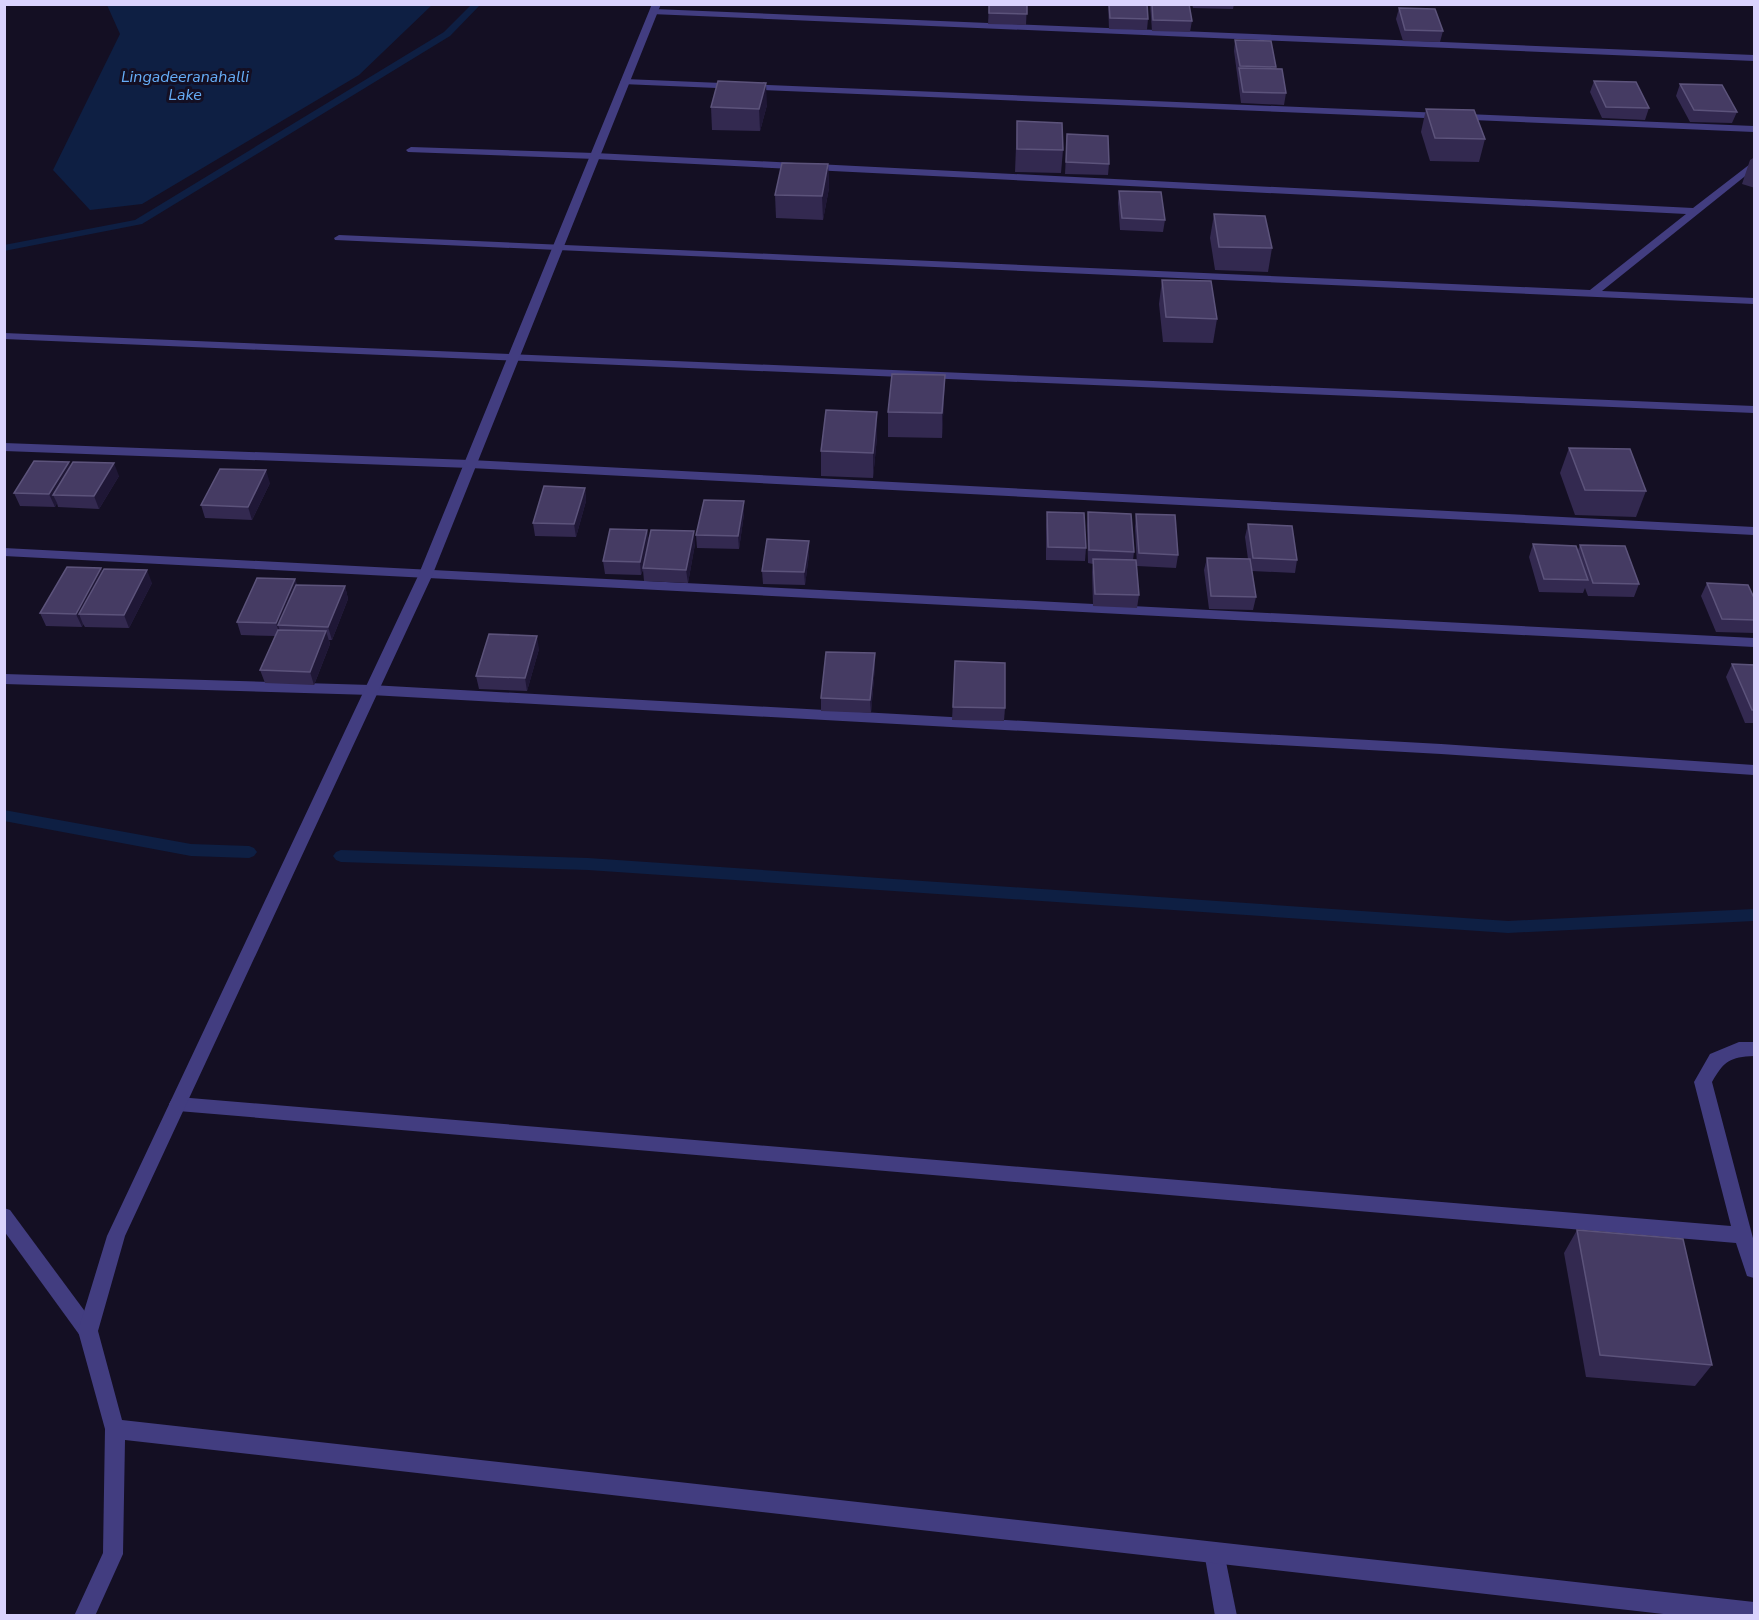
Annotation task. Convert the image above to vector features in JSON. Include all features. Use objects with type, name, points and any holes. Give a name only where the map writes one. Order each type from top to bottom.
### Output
[{"type":"street","points":[[88,1331],[116,1236],[425,576],[656,8],[1755,58]]},
{"type":"street","points":[[626,82],[1755,129]]},
{"type":"street","points":[[411,150],[595,156],[1696,211]]},
{"type":"street","points":[[1592,294],[1755,164]]},
{"type":"street","points":[[339,238],[1755,301]]},
{"type":"street","points":[[4,336],[1755,410]]},
{"type":"street","points":[[4,447],[470,464],[1755,531]]},
{"type":"street","points":[[4,552],[425,576],[1755,644]]},
{"type":"street","points":[[4,679],[371,690],[1430,748],[1755,770]]},
{"type":"street","points":[[1755,1049],[1739,1049],[1716,1059],[1702,1082],[1743,1235],[1755,1270]]},
{"type":"street","points":[[178,1104],[1743,1235]]},
{"type":"street","points":[[4,1216],[88,1331],[116,1429],[113,1554],[84,1616]]},
{"type":"street","points":[[116,1429],[1755,1613]]},
{"type":"street","points":[[1214,1552],[1226,1616]]},
{"type":"water","name":"Lingadeeranahalli Lake","points":[[107,5],[432,5],[359,75],[142,204],[90,210],[53,170],[120,34]]},
{"type":"building","points":[[989,4],[1027,4],[1027,14],[989,13]]},
{"type":"building","points":[[1109,4],[1147,4],[1148,19],[1110,18]]},
{"type":"building","points":[[1152,4],[1189,4],[1192,21],[1153,20]]},
{"type":"building","points":[[1399,8],[1435,9],[1443,31],[1405,30]]},
{"type":"building","points":[[1235,40],[1271,41],[1276,67],[1240,66]]},
{"type":"building","points":[[1239,68],[1282,69],[1286,93],[1243,92]]},
{"type":"building","points":[[718,81],[766,83],[759,109],[711,107]]},
{"type":"building","points":[[1594,81],[1636,82],[1649,108],[1606,107]]},
{"type":"building","points":[[1680,84],[1722,85],[1737,112],[1694,110]]},
{"type":"building","points":[[1426,109],[1474,110],[1485,139],[1435,138]]},
{"type":"building","points":[[1017,121],[1062,123],[1063,150],[1017,149]]},
{"type":"building","points":[[1067,134],[1108,136],[1109,164],[1066,162]]},
{"type":"building","points":[[782,163],[828,164],[822,196],[775,195]]},
{"type":"building","points":[[1119,191],[1161,192],[1165,220],[1122,218]]},
{"type":"building","points":[[1214,214],[1265,216],[1272,248],[1219,247]]},
{"type":"building","points":[[1162,280],[1211,281],[1217,319],[1166,317]]},
{"type":"building","points":[[892,374],[945,375],[942,413],[888,412]]},
{"type":"building","points":[[826,410],[877,412],[873,453],[821,451]]},
{"type":"building","points":[[1569,448],[1630,449],[1646,491],[1585,490]]},
{"type":"building","points":[[34,461],[69,462],[49,494],[14,493]]},
{"type":"building","points":[[73,462],[114,463],[94,496],[53,495]]},
{"type":"building","points":[[220,469],[266,470],[248,507],[201,505]]},
{"type":"building","points":[[544,486],[585,488],[574,524],[533,523]]},
{"type":"building","points":[[704,500],[744,501],[738,536],[696,535]]},
{"type":"building","points":[[1047,512],[1084,513],[1086,548],[1048,547]]},
{"type":"building","points":[[1088,512],[1131,514],[1134,552],[1089,550]]},
{"type":"building","points":[[1136,514],[1175,515],[1178,555],[1139,553]]},
{"type":"building","points":[[1248,524],[1292,526],[1297,560],[1253,558]]},
{"type":"building","points":[[610,529],[647,530],[640,562],[603,561]]},
{"type":"building","points":[[651,530],[694,531],[686,570],[643,568]]},
{"type":"building","points":[[767,539],[809,541],[804,572],[762,571]]},
{"type":"building","points":[[1533,544],[1576,546],[1588,580],[1544,579]]},
{"type":"building","points":[[1580,545],[1625,546],[1639,584],[1593,583]]},
{"type":"building","points":[[1207,558],[1250,559],[1256,597],[1211,596]]},
{"type":"building","points":[[1093,559],[1136,560],[1139,595],[1095,594]]},
{"type":"building","points":[[67,567],[101,568],[76,614],[40,613]]},
{"type":"building","points":[[104,569],[147,570],[124,615],[79,614]]},
{"type":"building","points":[[257,578],[295,579],[276,623],[237,622]]},
{"type":"building","points":[[1707,583],[1748,585],[1755,600],[1755,620],[1722,619]]},
{"type":"building","points":[[296,585],[345,586],[328,627],[278,625]]},
{"type":"building","points":[[278,630],[326,631],[310,672],[260,670]]},
{"type":"building","points":[[489,634],[537,636],[525,678],[476,676]]},
{"type":"building","points":[[826,652],[875,653],[870,700],[821,698]]},
{"type":"building","points":[[955,661],[1005,663],[1005,708],[953,707]]},
{"type":"building","points":[[1732,664],[1755,665],[1755,710],[1752,710]]},
{"type":"building","points":[[1577,1230],[1683,1239],[1712,1365],[1600,1355]]},
{"type":"waterway","points":[[4,248],[138,222],[447,34],[477,4]]},
{"type":"waterway","points":[[4,815],[191,850],[249,852]]},
{"type":"waterway","points":[[341,856],[588,864],[1508,927],[1754,915]]}]
